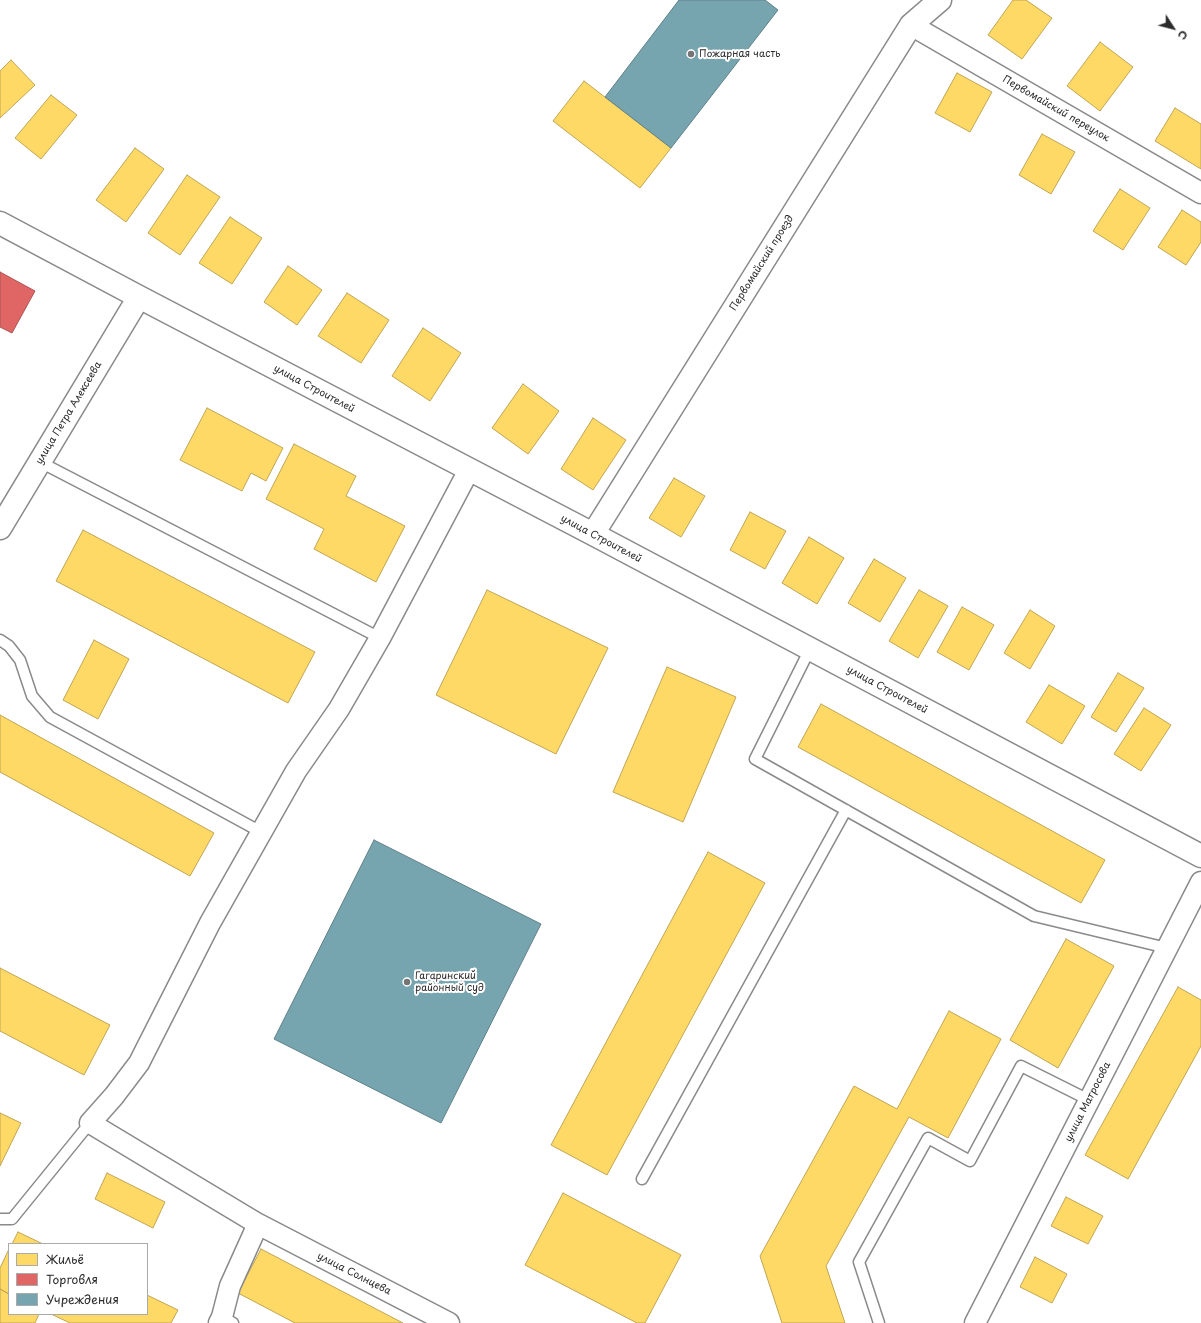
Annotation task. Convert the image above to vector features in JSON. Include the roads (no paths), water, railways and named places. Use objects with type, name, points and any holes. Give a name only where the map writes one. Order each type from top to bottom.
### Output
[{"type":"main road","name":"Первомайский проезд","points":[[593,534],[911,25],[940,0]]},
{"type":"main road","name":"улица Строителей","points":[[0,223],[593,534],[1201,856]]},
{"type":"main road","name":"улица Петра Алексеева","points":[[0,528],[139,297]]},
{"type":"street","name":"Первомайский переулок","points":[[911,25],[1201,193]]},
{"type":"street","points":[[90,1123],[114,1096],[139,1062],[210,923],[296,771],[339,709],[380,638],[469,470]]},
{"type":"street","name":"улица Матросова","points":[[974,1323],[1201,882]]},
{"type":"street","name":"улица Солнцева","points":[[90,1123],[258,1224],[449,1323]]},
{"type":"street","points":[[225,1321],[230,1286],[258,1224]]},
{"type":"lane","points":[[40,462],[380,638]]},
{"type":"lane","points":[[0,640],[9,646],[20,660],[32,696],[50,717],[261,832]]},
{"type":"lane","points":[[810,649],[755,759],[1034,916],[1167,948]]},
{"type":"lane","points":[[642,1179],[846,810]]},
{"type":"lane","points":[[879,1323],[859,1262],[928,1138],[970,1161],[1021,1066],[1089,1100]]},
{"type":"lane","points":[[0,1219],[12,1218],[90,1123]]},
{"type":"place","name":"Пожарная часть","points":[[691,54]]},
{"type":"place","name":"Гагаринский районный суд","points":[[407,982]]}]
